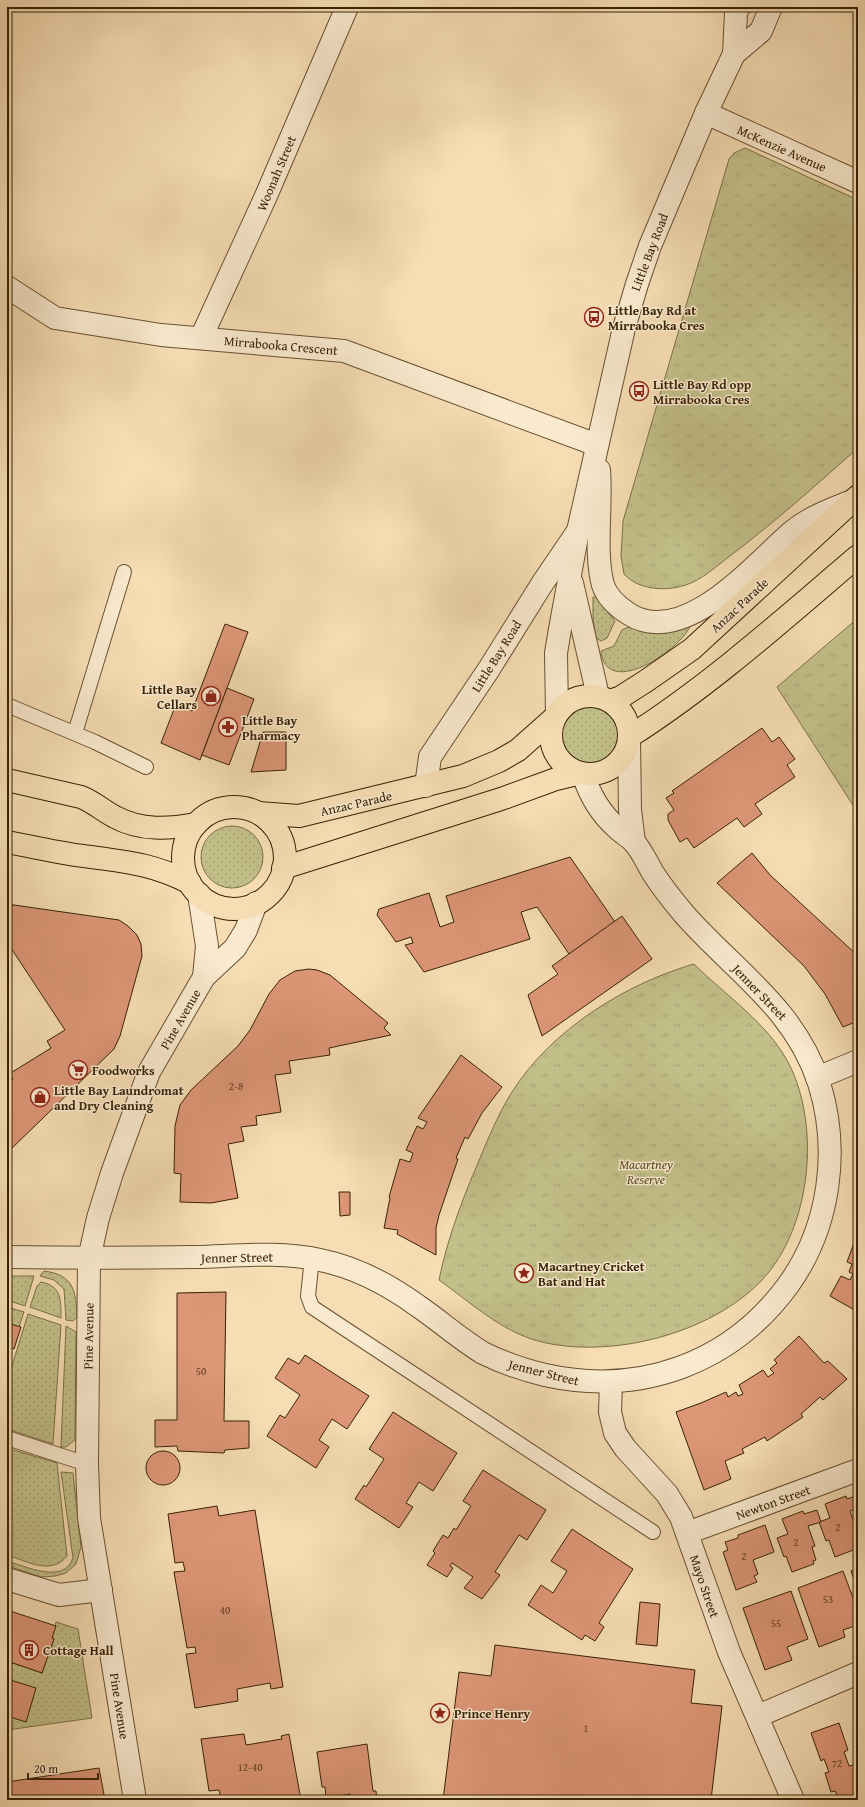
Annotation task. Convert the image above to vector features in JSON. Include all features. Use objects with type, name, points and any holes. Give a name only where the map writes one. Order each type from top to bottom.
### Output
[{"type":"main road","name":"Anzac Parade","points":[[604,698],[621,697],[692,649],[855,498]]},
{"type":"main road","points":[[283,868],[501,799],[556,779],[582,773],[599,773],[613,767],[623,756],[632,735],[667,712],[756,642],[858,556]]},
{"type":"main road","points":[[582,773],[567,767],[555,753],[551,736],[556,716],[568,702],[582,696],[604,698],[619,708],[625,717],[629,728],[629,740]]},
{"type":"main road","name":"Anzac Parade","points":[[258,813],[299,816],[462,776],[499,761],[518,750],[556,716]]},
{"type":"main road","points":[[7,780],[80,797],[91,801],[115,818],[144,827],[172,828],[196,824]]},
{"type":"main road","points":[[7,842],[91,858],[150,866],[170,872],[212,903],[227,908],[242,908],[256,903],[274,889],[283,868],[284,852],[280,836],[271,823],[258,813],[243,808],[228,807],[211,813],[196,824],[188,837],[184,852],[185,868],[195,889]]},
{"type":"street","name":"Woonah Street","points":[[201,338],[266,196],[347,7]]},
{"type":"street","name":"Little Bay Road","points":[[556,716],[556,652],[578,531],[624,328],[636,284],[650,246],[706,113],[734,54],[736,12],[738,7]]},
{"type":"street","name":"Little Bay Road","points":[[734,54],[761,31],[771,7]]},
{"type":"street","name":"McKenzie Avenue","points":[[706,113],[858,182]]},
{"type":"street","name":"Mirrabooka Crescent","points":[[7,287],[56,318],[161,335],[344,351],[597,445]]},
{"type":"street","points":[[597,445],[601,490],[599,555],[604,586],[607,594],[620,607],[631,615],[645,620],[661,621],[677,619],[708,604],[736,584],[801,525],[828,510],[855,498]]},
{"type":"street","name":"Little Bay Road","points":[[426,786],[430,757],[578,531]]},
{"type":"street","name":"Little Bay Road","points":[[571,576],[604,698]]},
{"type":"street","name":"Jenner Street","points":[[629,740],[630,810],[634,842]]},
{"type":"street","name":"Jenner Street","points":[[7,1257],[89,1259],[268,1256],[312,1258],[345,1267],[387,1286],[414,1303],[466,1342],[501,1361],[536,1373],[565,1379],[611,1382],[640,1379],[668,1372],[706,1357],[723,1347],[760,1318],[794,1277],[811,1245],[818,1226],[829,1179],[829,1134],[825,1107],[817,1078],[803,1045],[783,1015],[768,997],[712,944],[686,916],[656,877],[634,842],[616,827],[597,806],[582,773]]},
{"type":"street","name":"Pine Avenue","points":[[135,1800],[89,1518],[87,1464],[89,1259],[98,1218],[112,1173],[149,1072],[204,977],[207,946],[195,889]]},
{"type":"street","points":[[204,977],[235,948],[244,933],[256,903]]},
{"type":"street","points":[[817,1078],[858,1061]]},
{"type":"street","name":"Mayo Street","points":[[611,1382],[610,1412],[615,1433],[626,1448],[667,1494],[676,1508],[687,1533],[724,1639],[793,1800]]},
{"type":"street","name":"Newton Street","points":[[687,1533],[858,1470]]},
{"type":"street","points":[[7,1580],[59,1595],[101,1590]]},
{"type":"street","points":[[758,1716],[858,1672]]},
{"type":"lane","points":[[75,733],[124,572]]},
{"type":"lane","points":[[7,705],[75,733],[146,767]]},
{"type":"lane","points":[[312,1258],[308,1296],[312,1307],[653,1532]]},
{"type":"lane","points":[[7,1438],[87,1464]]},
{"type":"green space","points":[[745,148],[858,200],[858,448],[779,517],[703,577],[676,588],[667,589],[648,587],[631,580],[624,574],[621,556],[623,521],[729,159],[734,153]]},
{"type":"green space","points":[[593,597],[596,597],[615,621],[607,638],[601,641],[596,638],[593,620]]},
{"type":"green space","points":[[858,618],[858,813],[777,687]]},
{"type":"green space","points":[[691,624],[685,634],[675,645],[661,656],[645,665],[630,671],[616,671],[606,665],[601,651],[614,646],[622,630],[628,627],[660,632]]},
{"type":"green space","points":[[590,704],[607,709],[612,713],[616,718],[621,735],[616,752],[612,757],[607,761],[590,766],[573,761],[568,757],[564,752],[559,735],[564,718],[568,713],[573,709]]},
{"type":"green space","points":[[232,826],[244,828],[254,835],[261,845],[263,857],[261,869],[254,879],[244,886],[232,888],[220,886],[210,879],[203,869],[201,857],[203,845],[210,835],[220,828]]},
{"type":"green space","name":"Macartney Reserve","points":[[694,964],[746,1011],[770,1036],[789,1064],[799,1089],[805,1117],[807,1146],[806,1176],[801,1205],[791,1233],[779,1258],[762,1280],[741,1299],[715,1315],[687,1328],[658,1338],[627,1344],[596,1347],[566,1346],[538,1341],[511,1330],[486,1315],[439,1280],[446,1250],[461,1206],[472,1177],[507,1100],[528,1070],[547,1049],[592,1012],[616,997],[642,984]]},
{"type":"green space","points":[[44,1271],[62,1276],[71,1286],[76,1299],[77,1317],[73,1321],[66,1320],[64,1289],[54,1280],[40,1276]]},
{"type":"green space","points":[[7,1276],[34,1276],[25,1306],[7,1300]]},
{"type":"green space","points":[[41,1282],[48,1284],[57,1291],[61,1306],[61,1318],[30,1307],[37,1286]]},
{"type":"green space","points":[[7,1307],[24,1312],[19,1327],[7,1323]]},
{"type":"green space","points":[[28,1314],[61,1325],[53,1444],[7,1429],[7,1382]]},
{"type":"green space","points":[[66,1326],[76,1332],[75,1440],[66,1447],[61,1447]]},
{"type":"green space","points":[[7,1448],[57,1463],[67,1556],[61,1562],[54,1565],[38,1565],[7,1555]]},
{"type":"green space","points":[[61,1472],[73,1473],[81,1547],[76,1564],[66,1573],[42,1577],[7,1566],[7,1561],[43,1572],[53,1572],[61,1571],[68,1566],[73,1558]]},
{"type":"green space","points":[[56,1622],[78,1629],[92,1718],[7,1730],[7,1661],[42,1673],[54,1639],[52,1638]]},
{"type":"building","name":"Little Bay Cellars","points":[[225,624],[248,632],[200,760],[161,743],[176,704],[192,711]]},
{"type":"building","name":"Little Bay Pharmacy","points":[[227,688],[254,699],[229,765],[202,755]]},
{"type":"building","points":[[762,728],[772,742],[779,737],[795,759],[787,765],[795,777],[755,804],[762,814],[744,827],[737,818],[694,848],[687,838],[680,842],[668,820],[668,814],[674,810],[666,798],[674,793],[672,791]]},
{"type":"building","points":[[263,732],[286,732],[286,770],[251,772]]},
{"type":"building","points":[[752,853],[770,875],[858,956],[858,1021],[843,1027],[825,994],[804,966],[717,883]]},
{"type":"building","points":[[570,857],[615,922],[569,954],[537,907],[521,912],[530,939],[424,972],[405,945],[413,943],[411,937],[396,942],[377,915],[379,909],[429,893],[440,927],[454,922],[446,896]]},
{"type":"building","points":[[7,904],[119,920],[137,935],[141,944],[142,956],[120,1036],[114,1049],[7,1153],[7,1083],[13,1079],[9,1074],[51,1048],[47,1041],[65,1030],[7,942]]},
{"type":"building","points":[[622,916],[652,959],[542,1036],[528,995],[558,974],[552,966]]},
{"type":"building","points":[[309,969],[317,970],[330,975],[388,1023],[384,1028],[391,1035],[329,1048],[330,1055],[289,1061],[291,1073],[275,1075],[281,1112],[256,1116],[257,1125],[241,1127],[244,1141],[228,1144],[238,1198],[211,1203],[180,1202],[181,1174],[174,1173],[175,1126],[180,1105],[191,1090],[238,1046],[250,1030],[269,994],[280,980],[295,971]]},
{"type":"building","points":[[461,1055],[502,1087],[482,1113],[468,1139],[465,1137],[456,1158],[458,1159],[436,1228],[436,1255],[397,1234],[398,1230],[384,1228],[389,1197],[400,1159],[410,1162],[413,1153],[406,1150],[417,1126],[423,1129],[427,1122],[418,1118]]},
{"type":"building","points":[[339,1192],[350,1192],[350,1215],[340,1216]]},
{"type":"building","points":[[858,1232],[858,1312],[830,1296],[841,1276],[850,1280],[853,1274],[849,1272],[852,1264],[847,1262]]},
{"type":"building","points":[[226,1292],[224,1421],[249,1421],[249,1448],[225,1450],[224,1453],[178,1451],[177,1446],[155,1447],[155,1420],[177,1420],[177,1293]]},
{"type":"building","points":[[7,1323],[21,1327],[14,1349],[7,1347]]},
{"type":"building","points":[[799,1336],[824,1363],[828,1361],[847,1379],[823,1400],[820,1397],[801,1414],[803,1417],[767,1441],[765,1437],[742,1449],[744,1453],[725,1461],[731,1479],[704,1490],[676,1412],[726,1392],[728,1397],[736,1392],[738,1396],[743,1394],[739,1385],[763,1370],[768,1377],[774,1373],[770,1369],[777,1363],[774,1360]]},
{"type":"building","points":[[305,1355],[369,1396],[347,1429],[332,1419],[319,1440],[329,1447],[316,1468],[267,1436],[280,1415],[285,1418],[300,1395],[275,1378],[288,1358],[299,1364]]},
{"type":"building","points":[[393,1412],[457,1453],[433,1491],[419,1482],[406,1503],[413,1507],[399,1528],[355,1499],[364,1485],[366,1487],[384,1459],[369,1449]]},
{"type":"building","points":[[160,1451],[166,1451],[175,1456],[179,1462],[179,1474],[175,1480],[166,1485],[160,1485],[151,1480],[146,1471],[146,1465],[151,1456]]},
{"type":"building","points":[[483,1470],[546,1510],[527,1540],[519,1535],[495,1572],[500,1575],[482,1599],[464,1588],[473,1577],[452,1563],[450,1566],[453,1568],[447,1577],[427,1565],[435,1553],[433,1551],[443,1535],[448,1538],[454,1528],[456,1530],[471,1506],[463,1501]]},
{"type":"building","points":[[858,1495],[858,1508],[850,1511],[857,1531],[854,1532],[858,1545],[856,1546],[856,1549],[835,1557],[829,1540],[826,1541],[819,1522],[830,1518],[825,1504],[846,1496],[847,1499]]},
{"type":"building","points":[[217,1506],[219,1516],[255,1510],[283,1687],[271,1689],[270,1683],[237,1689],[238,1701],[195,1708],[186,1654],[196,1653],[195,1647],[187,1648],[174,1572],[185,1571],[183,1562],[175,1563],[168,1514]]},
{"type":"building","points":[[817,1510],[821,1522],[808,1526],[815,1546],[812,1547],[816,1560],[813,1561],[814,1564],[792,1572],[786,1556],[784,1557],[777,1538],[788,1534],[782,1519],[803,1511],[804,1514]]},
{"type":"building","points":[[765,1525],[774,1552],[753,1560],[758,1574],[754,1576],[757,1582],[736,1590],[723,1552],[728,1550],[725,1542],[738,1538],[738,1535]]},
{"type":"building","points":[[572,1529],[633,1569],[599,1623],[604,1627],[595,1641],[585,1635],[582,1640],[528,1605],[541,1585],[553,1593],[567,1571],[551,1561]]},
{"type":"building","points":[[858,1568],[858,1591],[851,1571]]},
{"type":"building","points":[[843,1571],[858,1611],[858,1625],[843,1630],[845,1637],[819,1647],[798,1588]]},
{"type":"building","points":[[791,1591],[808,1639],[787,1647],[792,1660],[765,1670],[743,1608]]},
{"type":"building","points":[[640,1602],[660,1604],[657,1646],[636,1644]]},
{"type":"building","name":"Cottage Hall","points":[[7,1610],[56,1626],[52,1638],[54,1639],[42,1673],[7,1661]]},
{"type":"building","points":[[495,1645],[695,1670],[691,1703],[722,1706],[711,1800],[443,1800],[459,1672],[491,1676]]},
{"type":"building","points":[[7,1679],[36,1688],[26,1722],[7,1716]]},
{"type":"building","points":[[858,1714],[858,1724],[855,1715]]},
{"type":"building","points":[[839,1723],[848,1750],[844,1752],[849,1766],[854,1765],[858,1776],[858,1800],[839,1800],[835,1791],[831,1792],[825,1773],[829,1772],[824,1759],[821,1761],[811,1733]]},
{"type":"building","points":[[244,1734],[246,1745],[282,1739],[281,1736],[289,1734],[301,1800],[214,1800],[221,1799],[219,1790],[209,1791],[201,1739]]},
{"type":"building","points":[[367,1744],[373,1791],[376,1791],[377,1800],[351,1800],[350,1794],[326,1798],[325,1787],[322,1787],[317,1752]]},
{"type":"building","points":[[99,1768],[105,1800],[7,1800],[7,1782]]},
{"type":"place","name":"Little Bay Rd at Mirrabooka Cres","points":[[594,317]]},
{"type":"place","name":"Little Bay Rd opp Mirrabooka Cres","points":[[639,391]]},
{"type":"place","name":"Little Bay Cellars","points":[[211,696]]},
{"type":"place","name":"Little Bay Pharmacy","points":[[228,727]]},
{"type":"place","name":"Foodworks","points":[[78,1070]]},
{"type":"place","name":"Little Bay Laundromat and Dry Cleaning","points":[[40,1097]]},
{"type":"place","name":"Macartney Cricket Bat and Hat","points":[[524,1273]]},
{"type":"place","name":"Cottage Hall","points":[[29,1650]]},
{"type":"place","name":"Prince Henry","points":[[440,1713]]}]
